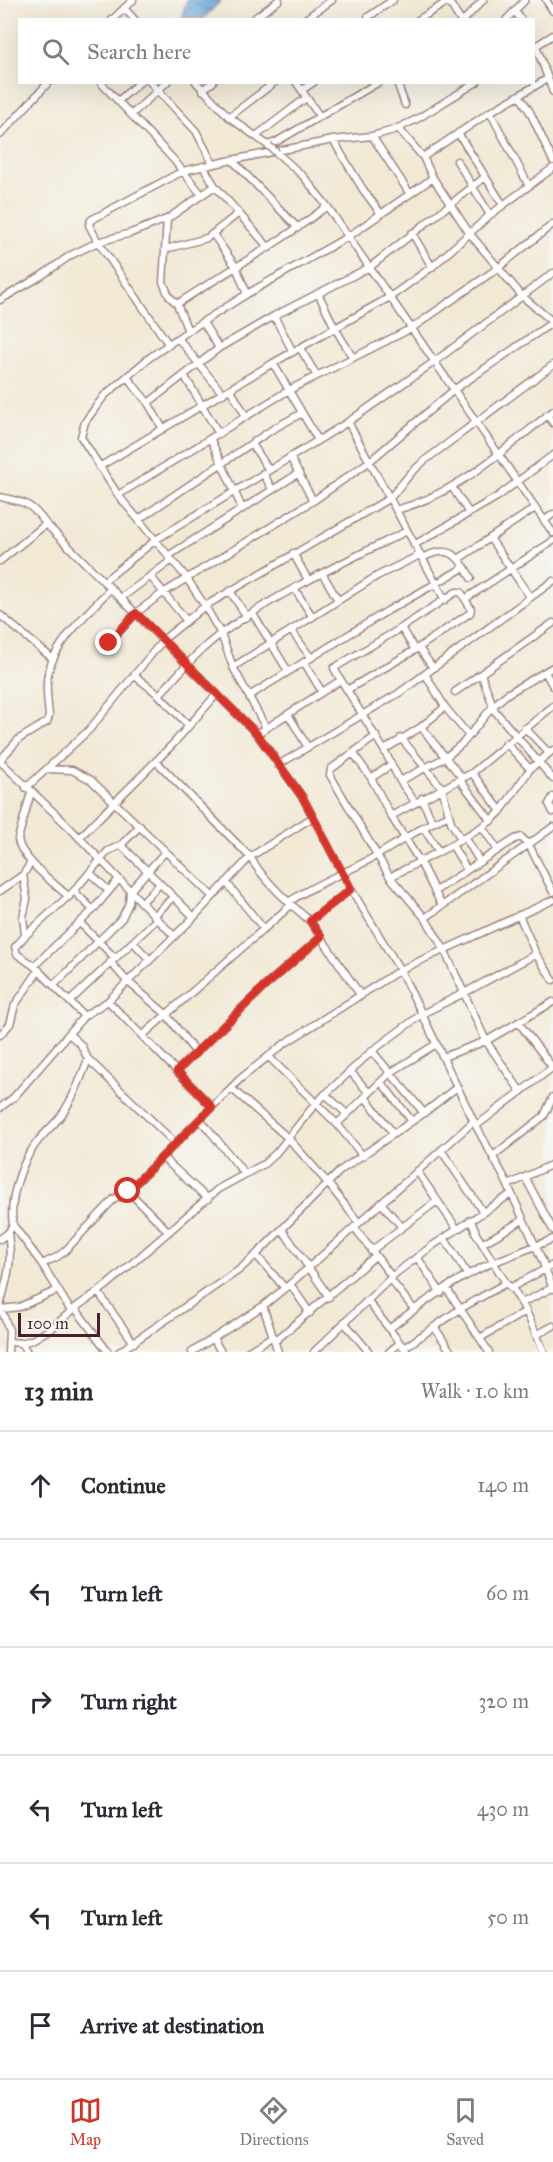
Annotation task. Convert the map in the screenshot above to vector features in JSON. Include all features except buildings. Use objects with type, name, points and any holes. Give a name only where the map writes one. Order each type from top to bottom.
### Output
[{"type":"street","points":[[114,18],[133,0]]},
{"type":"street","points":[[255,18],[279,0]]},
{"type":"street","points":[[307,18],[332,0]]},
{"type":"street","points":[[368,17],[393,0]]},
{"type":"street","points":[[422,18],[449,0],[461,18]]},
{"type":"street","points":[[464,18],[483,0]]},
{"type":"street","points":[[508,18],[525,0]]},
{"type":"street","points":[[546,0],[553,11]]},
{"type":"street","points":[[124,8],[133,18]]},
{"type":"street","points":[[514,11],[519,18]]},
{"type":"street","points":[[553,35],[535,46],[553,92]]},
{"type":"street","points":[[423,157],[490,112],[547,79]]},
{"type":"street","points":[[0,135],[47,84]]},
{"type":"street","points":[[102,84],[132,114],[202,195]]},
{"type":"street","points":[[118,101],[138,84]]},
{"type":"street","points":[[152,84],[196,131],[213,164]]},
{"type":"street","points":[[132,114],[165,84]]},
{"type":"street","points":[[198,84],[229,117],[269,145],[303,176],[327,206],[553,533]]},
{"type":"street","points":[[202,90],[210,84]]},
{"type":"street","points":[[229,117],[272,84]]},
{"type":"street","points":[[298,84],[320,117]]},
{"type":"street","points":[[302,90],[311,84]]},
{"type":"street","points":[[269,145],[377,84]]},
{"type":"street","points":[[398,84],[405,105]]},
{"type":"street","points":[[169,345],[98,242],[89,225],[91,220],[183,171],[333,141],[372,136],[398,128],[474,84]]},
{"type":"street","points":[[519,95],[530,112],[553,161]]},
{"type":"street","points":[[256,136],[306,98]]},
{"type":"street","points":[[490,112],[529,186]]},
{"type":"street","points":[[109,643],[136,613],[163,592],[313,501],[370,461],[455,389],[553,322],[522,296],[470,234],[433,178],[423,157],[398,128]]},
{"type":"street","points":[[458,133],[503,205]]},
{"type":"street","points":[[372,136],[410,194]]},
{"type":"street","points":[[333,141],[381,214]]},
{"type":"street","points":[[232,160],[298,228]]},
{"type":"street","points":[[457,161],[490,215]]},
{"type":"street","points":[[203,166],[215,186],[269,248]]},
{"type":"street","points":[[99,467],[273,363],[390,297],[432,267],[490,215],[553,168]]},
{"type":"street","points":[[148,404],[219,348],[274,316],[370,267],[485,177]]},
{"type":"street","points":[[266,728],[233,667],[221,634],[206,606],[157,539],[118,495],[81,437],[85,422],[104,396],[188,331],[247,294],[349,236],[433,178]]},
{"type":"street","points":[[0,300],[71,255],[98,242],[167,219],[215,186]]},
{"type":"street","points":[[177,303],[269,248],[327,206]]},
{"type":"street","points":[[165,249],[194,242],[213,234],[239,213]]},
{"type":"street","points":[[167,219],[163,282],[169,296],[177,303],[188,331]]},
{"type":"street","points":[[118,495],[289,390],[411,328],[498,268],[553,224]]},
{"type":"street","points":[[412,233],[432,267]]},
{"type":"street","points":[[213,234],[236,267],[247,294]]},
{"type":"street","points":[[104,581],[157,539],[348,422],[434,362],[553,273]]},
{"type":"street","points":[[318,293],[353,358]]},
{"type":"street","points":[[274,316],[293,352]]},
{"type":"street","points":[[203,322],[219,348]]},
{"type":"street","points":[[178,339],[223,394]]},
{"type":"street","points":[[300,348],[317,376]]},
{"type":"street","points":[[273,363],[318,440]]},
{"type":"street","points":[[69,897],[31,862],[18,842],[28,790],[89,730],[164,639],[206,606],[230,591],[390,498],[418,467],[553,365]]},
{"type":"street","points":[[184,375],[219,434]]},
{"type":"street","points":[[127,377],[148,404],[163,429]]},
{"type":"street","points":[[230,389],[246,416]]},
{"type":"street","points":[[139,519],[280,425],[302,413]]},
{"type":"street","points":[[396,510],[436,497],[452,487],[500,454],[550,413],[553,423]]},
{"type":"street","points":[[348,422],[445,600]]},
{"type":"street","points":[[211,440],[242,508]]},
{"type":"street","points":[[252,444],[266,471],[272,489]]},
{"type":"street","points":[[414,545],[518,482],[553,455]]},
{"type":"street","points":[[290,457],[313,501]]},
{"type":"street","points":[[121,598],[170,558],[242,508],[299,473]]},
{"type":"street","points":[[452,487],[468,513]]},
{"type":"street","points":[[0,497],[25,502],[38,512],[46,524],[257,734],[303,798],[351,889],[400,970],[475,1124],[508,1185],[536,1246],[553,1288],[522,1303]]},
{"type":"street","points":[[460,558],[535,508]]},
{"type":"street","points":[[544,521],[553,514]]},
{"type":"street","points":[[0,561],[46,524]]},
{"type":"street","points":[[159,695],[221,634],[308,580],[407,531]]},
{"type":"street","points":[[490,538],[530,597]]},
{"type":"street","points":[[465,599],[553,541]]},
{"type":"street","points":[[233,667],[377,576],[436,551],[450,552],[460,558],[471,578]]},
{"type":"street","points":[[293,553],[308,580]]},
{"type":"street","points":[[249,696],[387,610],[465,567]]},
{"type":"street","points":[[322,573],[338,600]]},
{"type":"street","points":[[150,576],[187,621]]},
{"type":"street","points":[[278,765],[425,674],[553,581]]},
{"type":"street","points":[[111,588],[69,634],[52,659],[47,675],[49,716],[47,722],[19,739],[0,760],[174,936]]},
{"type":"street","points":[[294,588],[312,616]]},
{"type":"street","points":[[230,591],[272,642],[288,671]]},
{"type":"street","points":[[347,690],[417,649],[470,613],[471,609],[460,591],[336,666],[335,670],[347,690],[363,714],[376,736],[400,781],[419,800],[432,822]]},
{"type":"street","points":[[0,615],[52,659]]},
{"type":"street","points":[[455,692],[553,623]]},
{"type":"street","points":[[401,628],[433,668]]},
{"type":"street","points":[[291,630],[311,658]]},
{"type":"street","points":[[304,663],[322,692]]},
{"type":"street","points":[[400,781],[446,757],[469,736],[493,706],[507,694],[553,667]]},
{"type":"street","points":[[545,672],[553,686]]},
{"type":"street","points":[[425,674],[445,707],[469,736]]},
{"type":"street","points":[[482,674],[493,706],[515,736],[553,779]]},
{"type":"street","points":[[135,676],[159,695],[189,726]]},
{"type":"street","points":[[257,734],[341,680]]},
{"type":"street","points":[[79,838],[156,761],[216,695]]},
{"type":"street","points":[[391,816],[472,773],[553,706]]},
{"type":"street","points":[[384,750],[421,727],[445,707]]},
{"type":"street","points":[[288,714],[308,746]]},
{"type":"street","points":[[421,727],[446,757],[490,821]]},
{"type":"street","points":[[390,877],[452,845],[482,827],[501,811],[530,769],[551,752],[525,728]]},
{"type":"street","points":[[376,736],[331,769],[330,775],[390,877],[424,918],[444,949],[486,1041],[521,1092]]},
{"type":"street","points":[[401,738],[442,788],[448,816],[480,862]]},
{"type":"street","points":[[506,743],[530,769]]},
{"type":"street","points":[[354,754],[371,778],[391,816],[420,862],[442,906]]},
{"type":"street","points":[[156,761],[250,856],[255,866],[290,903],[310,921],[361,996]]},
{"type":"street","points":[[371,778],[391,765]]},
{"type":"street","points":[[47,769],[72,770],[83,774],[104,790],[212,896]]},
{"type":"street","points":[[472,773],[501,811]]},
{"type":"street","points":[[553,797],[549,804],[553,812]]},
{"type":"street","points":[[142,1036],[290,903],[342,872],[378,855],[432,822],[448,816]]},
{"type":"street","points":[[0,1108],[14,1097],[84,1016],[108,1001],[194,917],[250,856],[313,817]]},
{"type":"street","points":[[84,1016],[37,968],[15,950],[16,944],[69,897],[108,851],[121,845],[140,826]]},
{"type":"street","points":[[423,827],[439,852]]},
{"type":"street","points":[[482,827],[498,850]]},
{"type":"street","points":[[424,918],[553,827]]},
{"type":"street","points":[[435,891],[520,837],[524,838],[529,845],[553,892]]},
{"type":"street","points":[[121,845],[194,917]]},
{"type":"street","points":[[452,845],[467,870]]},
{"type":"street","points":[[54,985],[122,918],[129,903],[130,891],[165,852]]},
{"type":"street","points":[[0,891],[23,875],[31,862]]},
{"type":"street","points":[[90,873],[109,891]]},
{"type":"street","points":[[23,875],[27,899],[23,916],[25,936]]},
{"type":"street","points":[[0,1035],[10,1024],[15,1005],[37,968],[93,910],[119,879]]},
{"type":"street","points":[[226,882],[263,928]]},
{"type":"street","points":[[141,903],[159,885]]},
{"type":"street","points":[[310,921],[351,889]]},
{"type":"street","points":[[74,891],[93,910]]},
{"type":"street","points":[[70,1001],[133,942],[173,897]]},
{"type":"street","points":[[42,1264],[64,1251],[114,1199],[128,1191],[231,1088],[284,1044],[400,970],[553,900]]},
{"type":"street","points":[[519,915],[536,954],[553,980]]},
{"type":"street","points":[[80,923],[99,943],[128,981],[166,1014],[196,1053]]},
{"type":"street","points":[[177,1071],[321,937]]},
{"type":"street","points":[[133,942],[150,960]]},
{"type":"street","points":[[10,1342],[21,1343],[41,1334],[98,1292],[227,1183],[264,1164],[325,1094],[372,1051],[422,1014],[536,954]]},
{"type":"street","points":[[108,1001],[212,1107]]},
{"type":"street","points":[[443,1057],[486,1041],[553,1002]]},
{"type":"street","points":[[192,1352],[263,1306],[441,1149],[553,1068],[519,1023]]},
{"type":"street","points":[[69,1034],[81,1045],[88,1059],[176,1143]]},
{"type":"street","points":[[337,1124],[390,1073],[436,1044]]},
{"type":"street","points":[[372,1051],[424,1113]]},
{"type":"street","points":[[269,1057],[337,1124],[363,1156]]},
{"type":"street","points":[[88,1059],[81,1079],[60,1118],[34,1145],[26,1160],[14,1197],[11,1215],[13,1225],[58,1290],[108,1352]]},
{"type":"street","points":[[350,1071],[394,1134]]},
{"type":"street","points":[[381,1082],[412,1121]]},
{"type":"street","points":[[120,1352],[159,1323],[225,1280],[256,1255],[341,1170],[424,1113],[457,1087]]},
{"type":"street","points":[[231,1088],[288,1138],[327,1182],[373,1254],[414,1309]]},
{"type":"street","points":[[325,1094],[347,1114]]},
{"type":"street","points":[[493,1156],[550,1112],[553,1096]]},
{"type":"street","points":[[200,1119],[245,1174]]},
{"type":"street","points":[[441,1149],[483,1212]]},
{"type":"street","points":[[162,1157],[208,1199]]},
{"type":"street","points":[[508,1185],[553,1164]]},
{"type":"street","points":[[417,1171],[457,1229]]},
{"type":"street","points":[[525,1177],[553,1230]]},
{"type":"street","points":[[128,1191],[169,1232]]},
{"type":"street","points":[[319,1350],[344,1322],[391,1278],[444,1238],[511,1194]]},
{"type":"street","points":[[247,1352],[274,1339],[310,1313],[402,1227],[437,1201]]},
{"type":"street","points":[[381,1203],[402,1227]]},
{"type":"street","points":[[470,1220],[508,1285],[522,1303],[544,1352]]},
{"type":"street","points":[[483,1243],[523,1220]]},
{"type":"street","points":[[0,1239],[13,1225]]},
{"type":"street","points":[[282,1229],[329,1297]]},
{"type":"street","points":[[8,1233],[12,1251],[1,1307],[8,1325],[10,1342],[8,1352]]},
{"type":"street","points":[[444,1238],[468,1275]]},
{"type":"street","points":[[389,1329],[414,1309],[468,1275],[553,1239]]},
{"type":"street","points":[[256,1255],[288,1286],[310,1313]]},
{"type":"street","points":[[417,1257],[460,1309],[489,1352]]},
{"type":"street","points":[[389,1352],[404,1348],[460,1309],[553,1265]]},
{"type":"street","points":[[1,1307],[19,1307],[58,1290]]},
{"type":"street","points":[[98,1292],[134,1343]]},
{"type":"street","points":[[367,1300],[404,1348]]},
{"type":"street","points":[[263,1306],[278,1352]]},
{"type":"street","points":[[480,1338],[526,1311]]},
{"type":"street","points":[[344,1322],[369,1352]]},
{"type":"street","points":[[536,1335],[553,1326]]},
{"type":"street","points":[[435,1328],[451,1352]]},
{"type":"street","points":[[213,1338],[221,1352]]},
{"type":"street","points":[[21,1343],[27,1352]]},
{"type":"water","points":[[187,0],[221,0],[204,18],[183,18]]},
{"type":"route","points":[[109,643],[136,613],[164,639],[216,695],[257,734],[303,798],[351,889],[310,921],[321,937],[264,987],[177,1071],[212,1107],[128,1191]]}]
